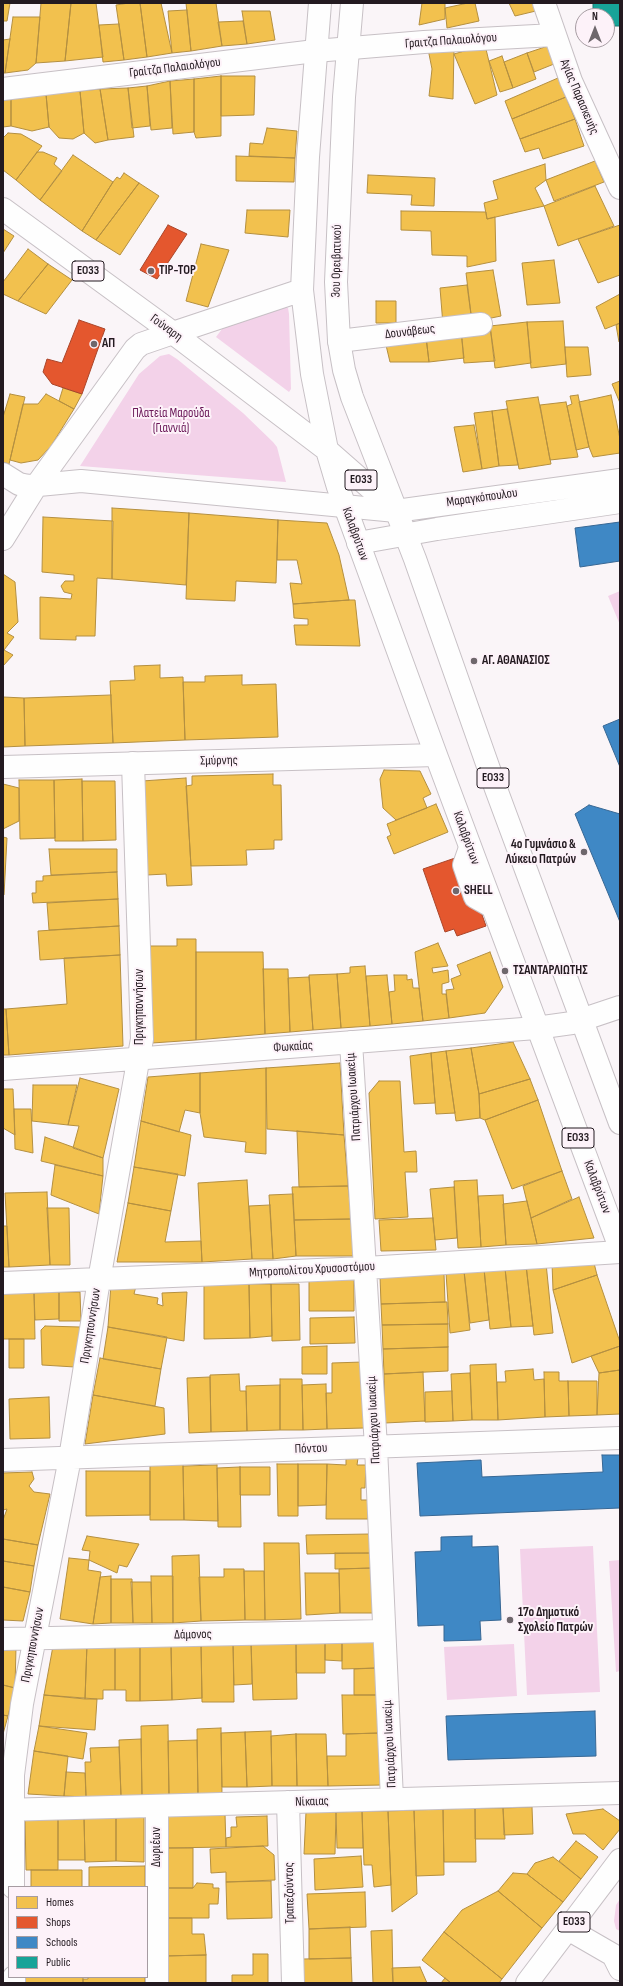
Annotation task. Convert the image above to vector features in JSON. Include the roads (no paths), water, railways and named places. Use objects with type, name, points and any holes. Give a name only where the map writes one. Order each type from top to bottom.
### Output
[{"type":"street","points":[[320,3],[315,51],[303,237],[302,290],[312,374],[327,450]]},
{"type":"street","name":"3ου Ορειβατικού","points":[[352,3],[348,49],[336,282],[339,341],[344,370],[352,397],[396,510]]},
{"type":"street","name":"Αγίας Παρασκευής","points":[[544,3],[571,81],[614,162],[620,188]]},
{"type":"street","name":"Γραιτζα Παλαιολόγου","points":[[348,49],[424,42],[554,35]]},
{"type":"street","name":"Γραίτζα Παλαιολόγου","points":[[3,89],[315,51],[348,49]]},
{"type":"street","name":"Γούναρη","points":[[3,209],[173,333],[327,450]]},
{"type":"street","points":[[3,539],[20,481],[141,344],[302,290]]},
{"type":"street","name":"Δουνάβεως","points":[[339,341],[481,324]]},
{"type":"street","name":"Καλαβρύτων","points":[[327,450],[344,506],[536,1028],[620,1248]]},
{"type":"street","name":"ΕΟ33","points":[[327,450],[396,510],[582,1021],[619,1117]]},
{"type":"street","name":"Μαραγκόπουλου","points":[[20,481],[81,481],[396,510],[620,480]]},
{"type":"street","name":"Μαραγκόπουλου","points":[[358,543],[405,534],[620,502]]},
{"type":"street","name":"Σμύρνης","points":[[3,766],[436,755]]},
{"type":"street","name":"Πριγκηποννήσων","points":[[13,1886],[8,1810],[17,1734],[34,1638],[70,1458],[99,1280],[140,1058],[142,1028],[133,763]]},
{"type":"street","name":"Φωκαίας","points":[[3,1069],[536,1028],[582,1021],[620,1007]]},
{"type":"street","name":"Πατριάρχου Ιωακείμ","points":[[350,1042],[366,1268],[376,1447],[392,1799]]},
{"type":"street","name":"Μητροπολίτου Χρυσοστόμου","points":[[3,1283],[366,1268],[620,1252]]},
{"type":"street","name":"Πόντου","points":[[3,1460],[620,1438]]},
{"type":"street","name":"Δάμονος","points":[[3,1639],[384,1631]]},
{"type":"street","name":"Νίκαιας","points":[[8,1810],[620,1793]]},
{"type":"street","name":"Τραπεζούντος","points":[[288,1802],[292,1983]]},
{"type":"street","name":"Δωριέων","points":[[157,1806],[157,1983]]},
{"type":"street","name":"ΕΟ33","points":[[527,1983],[620,1860]]},
{"type":"street","points":[[568,1929],[618,1958]]},
{"type":"place","name":"TIP-TOP","points":[[151,271]]},
{"type":"place","name":"ΑΠ","points":[[94,344]]},
{"type":"place","name":"ΑΓ. ΑΘΑΝΑΣΙΟΣ","points":[[474,661]]},
{"type":"place","name":"4ο Γυμνάσιο & Λύκειο Πατρών","points":[[584,852]]},
{"type":"place","name":"SHELL","points":[[456,891]]},
{"type":"place","name":"ΤΣΑΝΤΑΡΛΙΩΤΗΣ","points":[[505,971]]},
{"type":"place","name":"17ο Δημοτικό Σχολείο Πατρών","points":[[510,1620]]},
{"type":"park label","name":"Πλατεία Μαρούδα (Γιαννιά)","points":[[171,422]]}]
